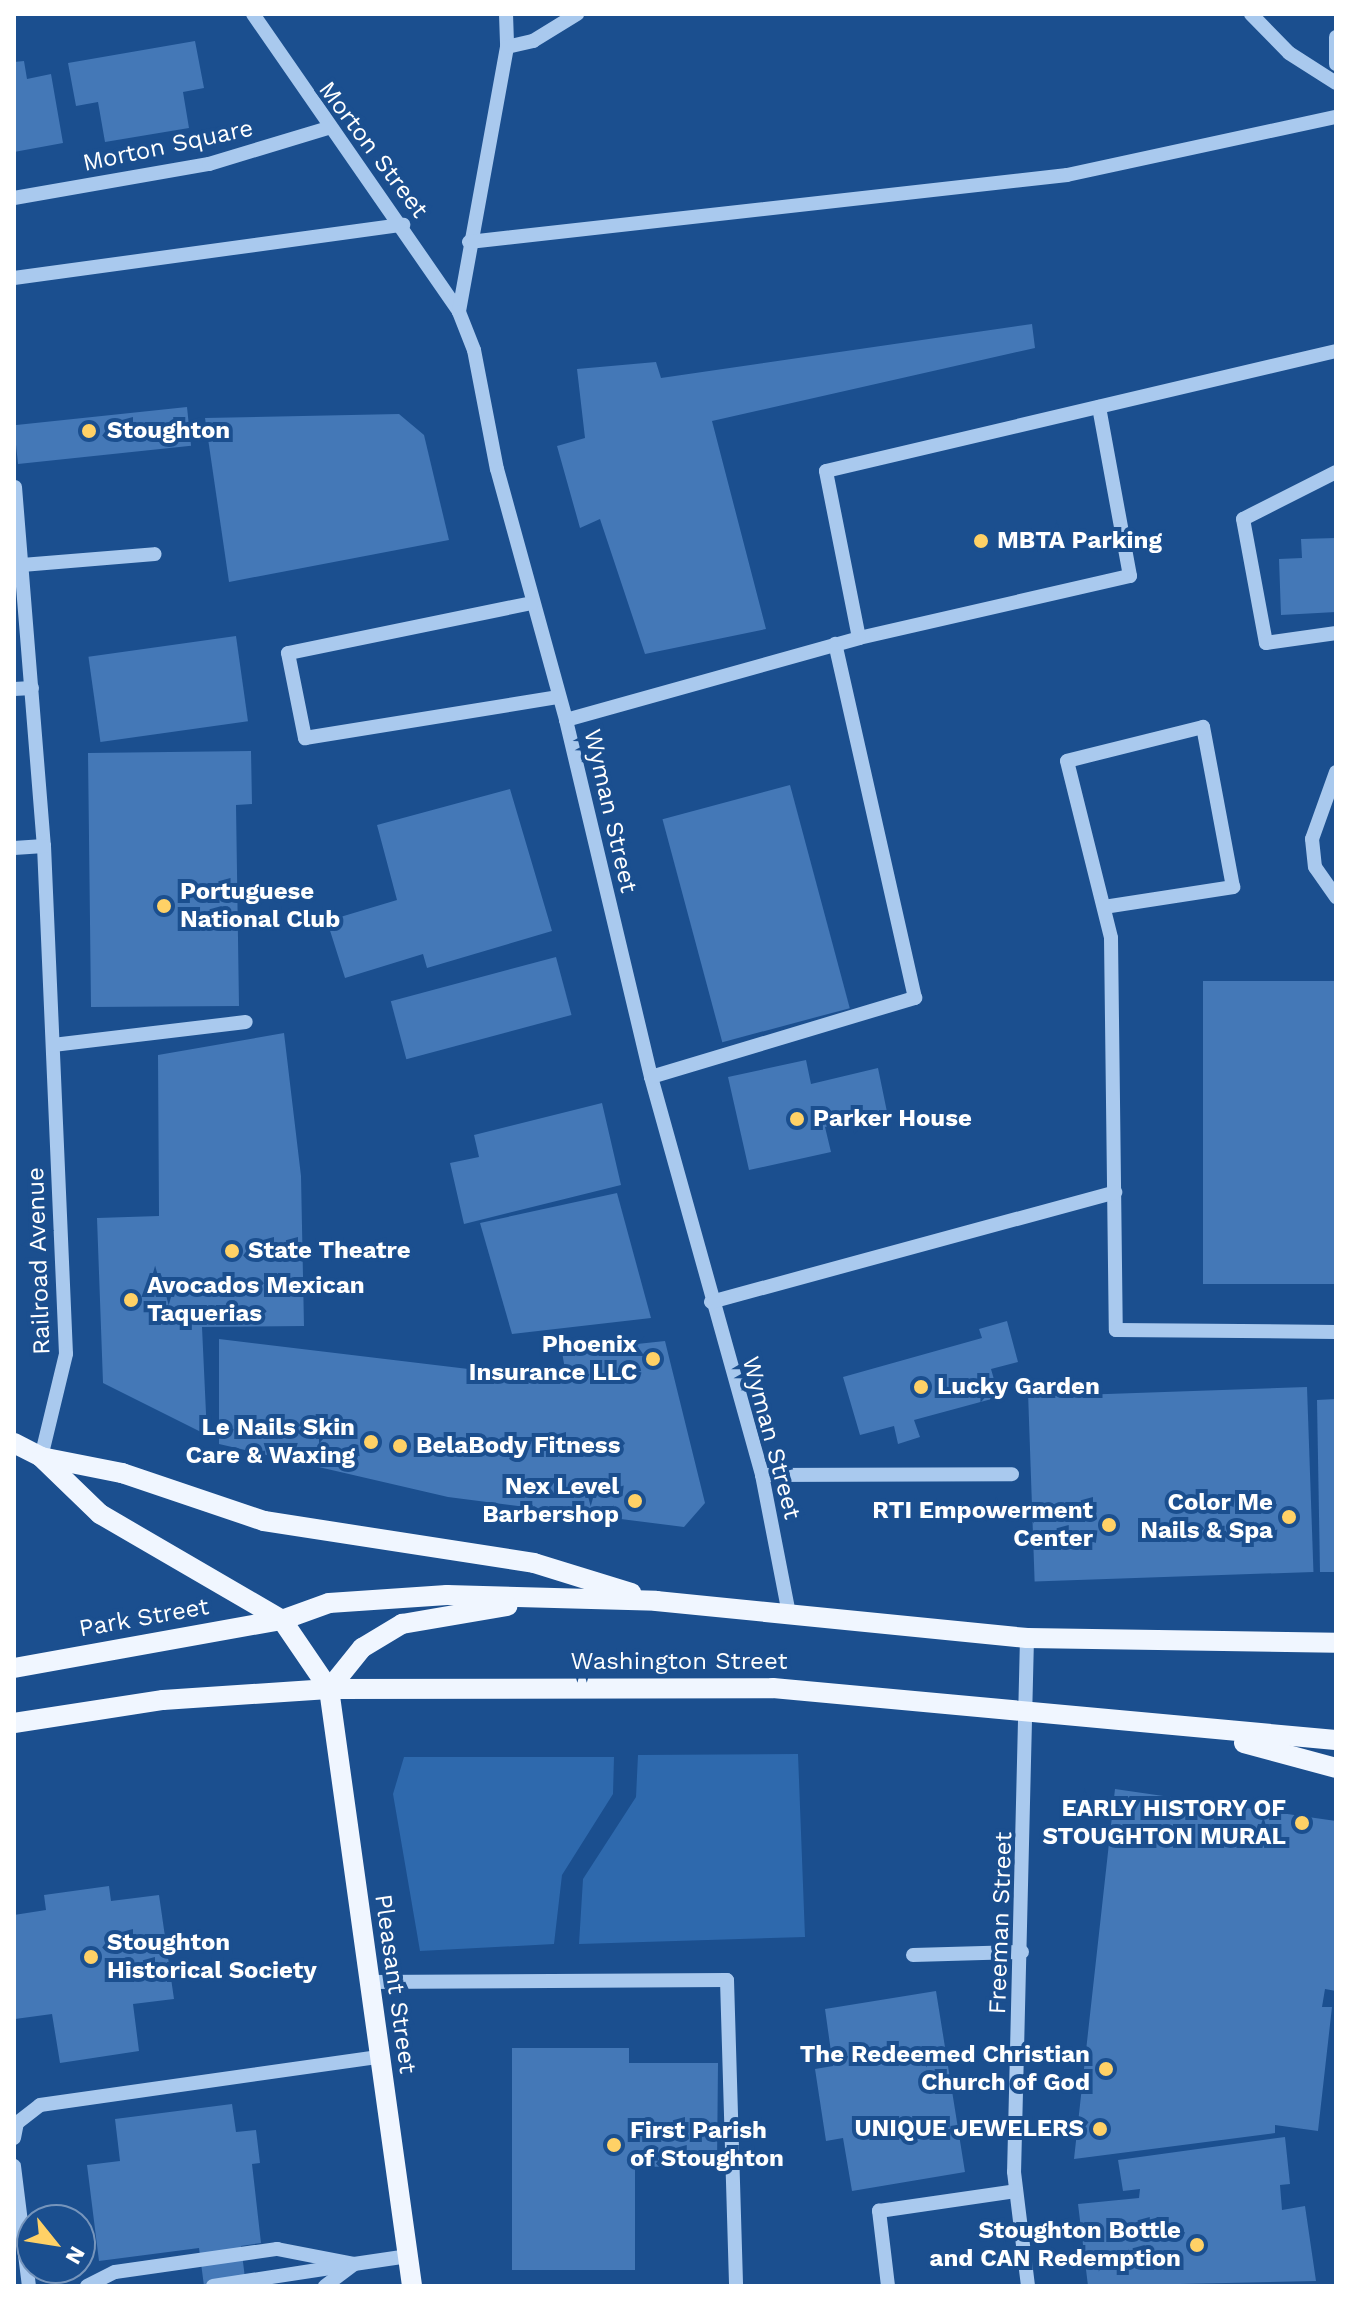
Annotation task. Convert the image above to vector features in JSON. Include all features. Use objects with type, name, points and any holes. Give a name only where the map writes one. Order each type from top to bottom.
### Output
[{"type":"main road","name":"Washington Street","points":[[14,1443],[41,1457],[122,1473],[264,1521],[534,1563],[656,1601]]},
{"type":"main road","name":"Washington Street","points":[[41,1457],[100,1514],[282,1620],[329,1689]]},
{"type":"main road","name":"Washington Street","points":[[282,1620],[329,1603],[447,1595],[656,1601],[1027,1638],[1336,1643]]},
{"type":"main road","name":"Washington Street","points":[[329,1689],[362,1648],[402,1624],[550,1598]]},
{"type":"main road","name":"Park Street","points":[[14,1668],[282,1620]]},
{"type":"main road","name":"Washington Street","points":[[14,1723],[163,1700],[329,1689],[773,1688],[1202,1732],[1336,1740]]},
{"type":"main road","name":"Pleasant Street","points":[[329,1689],[412,2286]]},
{"type":"main road","name":"Washington Street","points":[[1202,1732],[1336,1768]]},
{"type":"street","name":"Morton Street","points":[[253,14],[328,128],[403,225],[459,312]]},
{"type":"street","name":"Wyman Street","points":[[506,14],[507,47],[469,242],[459,312],[474,350],[532,603],[566,720],[651,1077],[711,1302],[762,1475],[789,1614]]},
{"type":"street","points":[[507,47],[533,41],[577,14]]},
{"type":"street","points":[[1251,14],[1289,53],[1336,83]]},
{"type":"street","points":[[1336,37],[1336,64]]},
{"type":"street","points":[[469,242],[1067,175],[1336,117]]},
{"type":"street","name":"Morton Square","points":[[14,198],[209,164],[328,128]]},
{"type":"street","points":[[14,278],[403,225]]},
{"type":"street","points":[[859,638],[826,471],[1336,351]]},
{"type":"street","points":[[566,720],[835,644],[1130,576],[1099,407]]},
{"type":"street","points":[[1336,472],[1243,519],[1266,643],[1336,633]]},
{"type":"street","name":"Railroad Avenue","points":[[15,487],[44,846],[66,1354],[41,1457]]},
{"type":"street","points":[[22,565],[155,554]]},
{"type":"street","points":[[532,603],[288,653],[305,738],[559,697]]},
{"type":"street","points":[[651,1077],[915,998],[835,644]]},
{"type":"street","points":[[14,689],[32,688]]},
{"type":"street","points":[[1104,907],[1233,887],[1203,727],[1067,761],[1111,938],[1116,1330],[1336,1332]]},
{"type":"street","points":[[1336,772],[1312,839],[1315,867],[1336,897]]},
{"type":"street","points":[[14,848],[44,846]]},
{"type":"street","points":[[53,1045],[246,1022]]},
{"type":"street","points":[[711,1302],[1115,1192]]},
{"type":"street","points":[[762,1475],[1012,1474]]},
{"type":"street","points":[[1027,1638],[1027,1713]]},
{"type":"street","name":"Freeman Street","points":[[1027,1713],[1028,1802],[1016,2191],[1028,2286]]},
{"type":"street","points":[[913,1955],[1022,1952]]},
{"type":"street","points":[[368,1982],[727,1980],[736,2286]]},
{"type":"street","points":[[14,2138],[17,2123],[40,2105],[379,2057]]},
{"type":"street","points":[[14,2166],[29,2286]]},
{"type":"street","points":[[888,2286],[879,2211],[1016,2191]]},
{"type":"street","points":[[87,2286],[115,2272],[277,2249],[354,2264]]},
{"type":"street","points":[[213,2286],[408,2256]]},
{"type":"street","points":[[325,2286],[354,2264]]},
{"type":"shaded area","points":[[798,1754],[805,1937],[579,1944],[583,1879],[636,1797],[638,1755]]},
{"type":"shaded area","points":[[404,1757],[614,1757],[613,1794],[562,1875],[554,1944],[420,1951],[393,1794]]},
{"type":"building","points":[[195,41],[204,88],[183,92],[189,128],[105,142],[98,102],[76,106],[68,63]]},
{"type":"building","points":[[24,61],[27,79],[51,74],[63,143],[14,152],[14,62]]},
{"type":"building","points":[[1032,324],[1035,348],[712,421],[766,629],[645,654],[600,519],[580,528],[557,446],[585,438],[577,369],[656,362],[661,378]]},
{"type":"building","points":[[187,407],[191,446],[18,464],[14,425]]},
{"type":"building","points":[[399,414],[424,435],[449,540],[229,582],[205,418]]},
{"type":"building","points":[[1336,538],[1336,612],[1281,615],[1279,559],[1302,558],[1301,539]]},
{"type":"building","points":[[236,636],[248,721],[100,742],[88,657]]},
{"type":"building","name":"Portuguese National Club","points":[[251,751],[252,804],[236,805],[239,1006],[91,1007],[88,753]]},
{"type":"building","points":[[790,785],[850,1008],[722,1042],[662,819]]},
{"type":"building","points":[[510,789],[552,931],[427,968],[423,954],[345,978],[327,921],[397,900],[377,825]]},
{"type":"building","points":[[556,957],[572,1015],[406,1059],[391,1001]]},
{"type":"building","points":[[1203,981],[1336,981],[1336,1284],[1203,1284]]},
{"type":"building","name":"State Theatre","points":[[284,1033],[301,1176],[304,1326],[202,1327],[207,1435],[103,1383],[97,1218],[159,1216],[158,1055]]},
{"type":"building","name":"Parker House","points":[[806,1060],[811,1084],[878,1068],[887,1112],[825,1127],[831,1152],[749,1170],[728,1077]]},
{"type":"building","points":[[602,1103],[621,1185],[464,1224],[450,1163],[479,1157],[474,1135]]},
{"type":"building","points":[[617,1193],[651,1318],[512,1334],[480,1223]]},
{"type":"building","name":"Lucky Garden","points":[[1007,1321],[1018,1362],[991,1369],[999,1397],[914,1420],[920,1437],[898,1444],[894,1426],[860,1435],[843,1377],[982,1338],[979,1329]]},
{"type":"building","points":[[219,1339],[567,1381],[562,1352],[665,1341],[705,1503],[684,1527],[448,1497],[219,1444]]},
{"type":"building","points":[[1307,1387],[1313,1572],[1035,1582],[1028,1397]]},
{"type":"building","points":[[1336,1399],[1336,1572],[1320,1572],[1317,1400]]},
{"type":"building","points":[[1115,1789],[1336,1821],[1336,1991],[1325,1989],[1322,2007],[1332,2007],[1318,2131],[1275,2125],[1275,2133],[1074,2159]]},
{"type":"building","name":"Stoughton Historical Society","points":[[109,1886],[111,1901],[159,1895],[174,1999],[133,2004],[139,2051],[60,2063],[52,2014],[15,2019],[14,1915],[46,1910],[44,1895]]},
{"type":"building","points":[[936,1991],[965,2172],[852,2191],[843,2138],[826,2141],[815,2069],[833,2066],[825,2009]]},
{"type":"building","name":"First Parish of Stoughton","points":[[512,2048],[629,2048],[629,2063],[718,2063],[717,2166],[635,2167],[635,2270],[512,2270]]},
{"type":"building","points":[[232,2104],[236,2132],[256,2130],[260,2163],[252,2164],[261,2243],[241,2246],[246,2286],[204,2286],[199,2248],[99,2261],[96,2204],[92,2204],[87,2165],[120,2161],[115,2119]]},
{"type":"building","name":"Stoughton Bottle and CAN Redemption","points":[[1285,2137],[1290,2184],[1280,2185],[1282,2210],[1305,2206],[1316,2281],[1088,2286],[1078,2204],[1139,2198],[1140,2189],[1123,2191],[1118,2160]]},
{"type":"place","name":"Stoughton","points":[[89,431]]},
{"type":"place","name":"MBTA Parking","points":[[981,541]]},
{"type":"place","name":"Portuguese National Club","points":[[164,906]]},
{"type":"place","name":"Parker House","points":[[797,1119]]},
{"type":"place","name":"State Theatre","points":[[232,1251]]},
{"type":"place","name":"Avocados Mexican Taquerias","points":[[131,1300]]},
{"type":"place","name":"Phoenix Insurance LLC","points":[[653,1359]]},
{"type":"place","name":"Lucky Garden","points":[[921,1387]]},
{"type":"place","name":"Le Nails Skin Care & Waxing","points":[[371,1442]]},
{"type":"place","name":"BelaBody Fitness","points":[[400,1446]]},
{"type":"place","name":"Nex Level Barbershop","points":[[635,1501]]},
{"type":"place","name":"Color Me Nails & Spa","points":[[1289,1517]]},
{"type":"place","name":"RTI Empowerment Center","points":[[1109,1525]]},
{"type":"place","name":"EARLY HISTORY OF STOUGHTON MURAL","points":[[1302,1823]]},
{"type":"place","name":"Stoughton Historical Society","points":[[91,1957]]},
{"type":"place","name":"The Redeemed Christian Church of God","points":[[1106,2069]]},
{"type":"place","name":"UNIQUE JEWELERS","points":[[1100,2129]]},
{"type":"place","name":"First Parish of Stoughton","points":[[614,2145]]},
{"type":"place","name":"Stoughton Bottle and CAN Redemption","points":[[1197,2245]]}]
